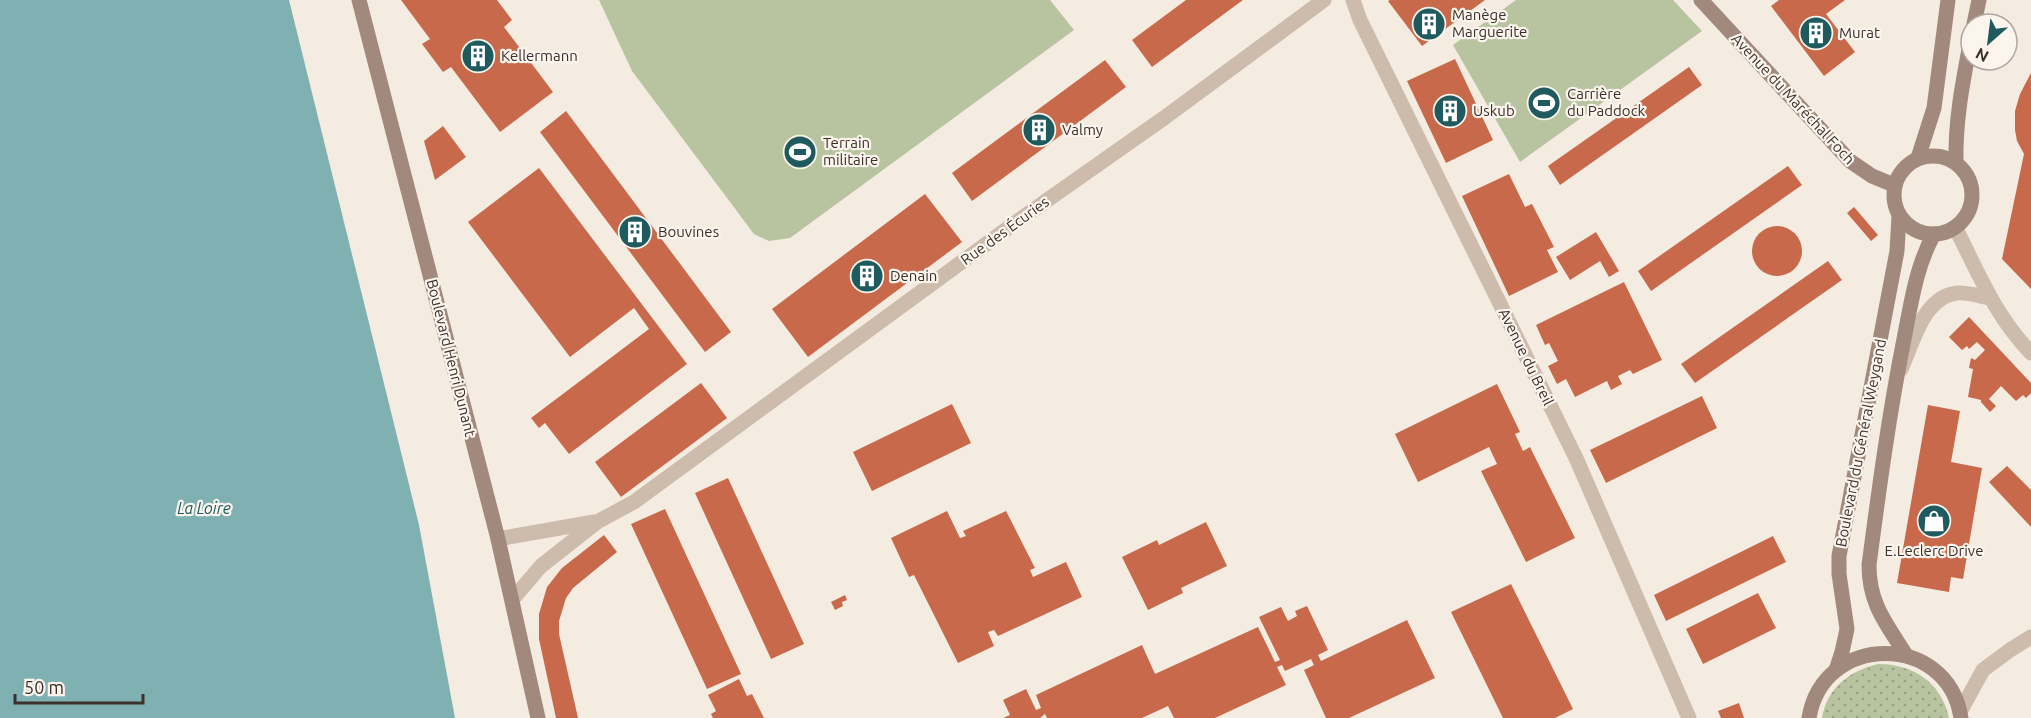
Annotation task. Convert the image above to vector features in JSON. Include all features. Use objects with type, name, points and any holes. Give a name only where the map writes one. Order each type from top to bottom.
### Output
[{"type":"main road","name":"Boulevard Henri Dunant","points":[[359,0],[498,539],[538,718]]},
{"type":"main road","name":"Avenue du Maréchal Foch","points":[[1701,0],[1850,161],[1872,176],[1894,184]]},
{"type":"main road","points":[[1918,158],[1934,108],[1948,0]]},
{"type":"main road","points":[[1956,163],[1955,133],[1965,72]]},
{"type":"main road","points":[[1931,155],[1944,157],[1956,163],[1971,183],[1970,208],[1955,227],[1945,232],[1934,234],[1914,229],[1899,216],[1895,206],[1894,184],[1903,169],[1918,158],[1931,155]]},
{"type":"main road","name":"Boulevard du Général Weygand","points":[[1836,670],[1847,629],[1839,574],[1840,548],[1897,251],[1899,216]]},
{"type":"main road","name":"Boulevard du Général Weygand","points":[[1906,655],[1876,607],[1869,582],[1870,554],[1895,383],[1917,279],[1925,251],[1934,234]]},
{"type":"main road","points":[[1809,718],[1815,698],[1824,683],[1836,670],[1857,657],[1881,652],[1906,655],[1925,663],[1941,676],[1953,693],[1961,715]]},
{"type":"street","name":"Rue des Écuries","points":[[512,600],[541,566],[597,522],[634,502],[1324,0]]},
{"type":"street","name":"Avenue du Breil","points":[[1353,0],[1360,20],[1576,458],[1689,718]]},
{"type":"street","points":[[1955,227],[1989,298],[2015,337],[2031,353]]},
{"type":"street","points":[[1895,383],[1924,316],[1937,301],[1958,292],[1989,298]]},
{"type":"street","name":"Rue des Écuries","points":[[498,539],[597,522]]},
{"type":"street","points":[[1961,715],[1983,670],[2031,636]]},
{"type":"green space","name":"Terrain militaire","points":[[599,0],[1050,0],[1074,30],[790,238],[769,241],[754,234],[632,71]]},
{"type":"green space","name":"Carrière du Paddock","points":[[1516,0],[1673,0],[1702,31],[1520,162],[1453,45]]},
{"type":"green space","points":[[1878,664],[1903,667],[1924,678],[1939,694],[1949,718],[1822,718],[1829,698],[1841,682],[1858,671]]},
{"type":"water","name":"La Loire","points":[[0,0],[289,0],[419,525],[455,718],[0,718]]},
{"type":"building","name":"Kellermann","points":[[401,0],[497,0],[512,20],[504,27],[553,92],[500,132],[451,67],[443,72],[422,44],[430,39]]},
{"type":"building","points":[[1186,0],[1243,0],[1152,67],[1132,40]]},
{"type":"building","name":"Manège Marguerite","points":[[1485,0],[1422,46],[1388,1]]},
{"type":"building","name":"Murat","points":[[1779,0],[1845,0],[1826,14],[1855,52],[1824,76],[1771,6]]},
{"type":"building","name":"Uskub","points":[[1455,59],[1493,140],[1446,163],[1407,81]]},
{"type":"building","name":"Valmy","points":[[1105,60],[1126,87],[972,201],[952,173]]},
{"type":"building","points":[[1689,67],[1702,85],[1560,185],[1548,166]]},
{"type":"building","points":[[2031,73],[2031,289],[2002,259],[2024,154],[2017,141],[2015,111],[2020,94]]},
{"type":"building","name":"Bouvines","points":[[566,111],[731,332],[705,352],[540,132]]},
{"type":"building","points":[[443,126],[466,157],[435,180],[424,141]]},
{"type":"building","points":[[1788,166],[1802,185],[1651,291],[1638,271]]},
{"type":"building","points":[[539,168],[687,364],[569,454],[545,423],[539,428],[531,418],[649,329],[634,308],[570,357],[468,222]]},
{"type":"building","points":[[1509,174],[1525,207],[1532,204],[1554,247],[1547,250],[1558,272],[1509,296],[1462,196]]},
{"type":"building","name":"Denain","points":[[925,194],[962,242],[808,357],[772,309]]},
{"type":"building","points":[[1854,207],[1878,235],[1871,241],[1847,213]]},
{"type":"building","points":[[1777,226],[1795,233],[1802,251],[1795,269],[1777,276],[1759,269],[1752,251],[1759,233]]},
{"type":"building","points":[[1596,232],[1619,271],[1609,277],[1600,261],[1570,280],[1556,257]]},
{"type":"building","points":[[1828,261],[1842,280],[1695,383],[1681,364]]},
{"type":"building","points":[[1624,282],[1662,360],[1633,374],[1630,370],[1618,376],[1622,384],[1611,390],[1607,381],[1575,397],[1566,379],[1557,384],[1548,366],[1558,361],[1549,343],[1545,345],[1536,325]]},
{"type":"building","points":[[1969,317],[2031,383],[2031,393],[2026,398],[2023,395],[2016,401],[2001,386],[1989,399],[1996,406],[1990,412],[1981,400],[1968,397],[1973,369],[1969,368],[1971,358],[1975,360],[1985,350],[1977,342],[1969,349],[1967,346],[1962,350],[1949,337]]},
{"type":"building","points":[[701,383],[727,418],[621,497],[595,462]]},
{"type":"building","points":[[1497,384],[1520,432],[1515,434],[1523,451],[1530,447],[1575,538],[1526,562],[1481,471],[1497,464],[1489,447],[1418,482],[1395,434]]},
{"type":"building","points":[[1702,396],[1717,428],[1606,483],[1590,450]]},
{"type":"building","points":[[952,404],[971,443],[872,491],[853,452]]},
{"type":"building","name":"E.Leclerc Drive","points":[[1928,405],[1960,411],[1951,462],[1982,468],[1963,579],[1951,577],[1949,592],[1897,583]]},
{"type":"building","points":[[2007,466],[2031,490],[2031,527],[1989,482]]},
{"type":"building","points":[[728,478],[804,644],[771,659],[695,493]]},
{"type":"building","points":[[665,509],[741,674],[707,689],[631,524]]},
{"type":"building","points":[[947,511],[960,538],[966,536],[963,531],[1006,511],[1035,568],[1030,570],[1033,577],[1066,562],[1082,597],[998,636],[994,630],[988,632],[994,646],[958,663],[914,575],[909,577],[891,538]]},
{"type":"building","points":[[1206,522],[1227,566],[1181,588],[1183,593],[1148,610],[1122,557],[1157,540],[1159,545]]},
{"type":"building","points":[[604,535],[617,552],[573,588],[566,598],[559,621],[559,634],[578,718],[556,718],[539,639],[539,614],[547,587],[562,568]]},
{"type":"building","points":[[1773,536],[1786,562],[1666,621],[1654,595]]},
{"type":"building","points":[[1511,584],[1573,709],[1555,718],[1503,718],[1451,612]]},
{"type":"building","points":[[1758,593],[1776,628],[1703,664],[1686,629]]},
{"type":"building","points":[[845,595],[847,600],[842,602],[843,606],[835,610],[831,602]]},
{"type":"building","points":[[1307,606],[1328,650],[1318,655],[1321,661],[1407,620],[1435,678],[1349,718],[1326,718],[1304,670],[1314,665],[1311,659],[1285,671],[1282,665],[1277,667],[1286,685],[1215,718],[1174,718],[1168,706],[1142,718],[1047,718],[1045,714],[1040,718],[1003,718],[1010,715],[1003,700],[1026,689],[1036,710],[1041,708],[1036,695],[1142,645],[1155,674],[1258,627],[1275,662],[1280,660],[1259,617],[1281,607],[1288,621],[1297,616],[1295,611]]},
{"type":"building","points":[[739,679],[747,696],[752,694],[764,718],[713,718],[711,714],[716,711],[708,695]]},
{"type":"building","points":[[1739,703],[1744,718],[1721,718],[1718,711]]},
{"type":"place","name":"Manège Marguerite","points":[[1429,24]]},
{"type":"place","name":"Murat","points":[[1816,33]]},
{"type":"place","name":"Kellermann","points":[[478,56]]},
{"type":"place","name":"Carrière du Paddock","points":[[1544,103]]},
{"type":"place","name":"Uskub","points":[[1450,111]]},
{"type":"place","name":"Valmy","points":[[1039,130]]},
{"type":"place","name":"Terrain militaire","points":[[800,152]]},
{"type":"place","name":"Bouvines","points":[[635,232]]},
{"type":"place","name":"Denain","points":[[867,276]]},
{"type":"place","name":"E.Leclerc Drive","points":[[1934,521]]}]
